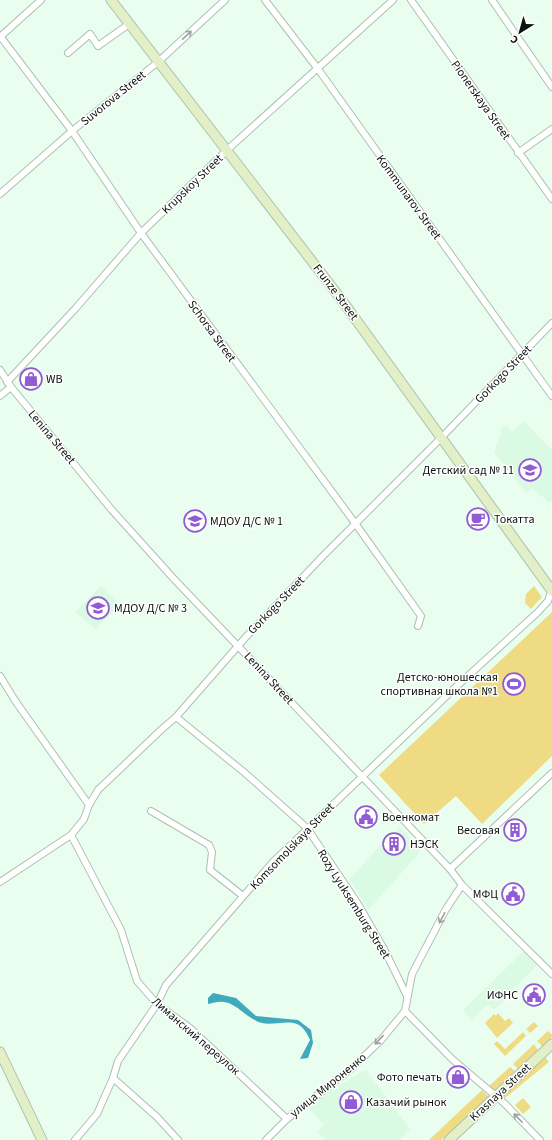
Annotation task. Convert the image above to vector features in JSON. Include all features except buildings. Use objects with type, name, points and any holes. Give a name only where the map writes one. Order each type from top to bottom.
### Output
[{"type":"main road","name":"Frunze Street","points":[[111,0],[226,151],[342,299],[552,590]]},
{"type":"main road","name":"Krasnaya Street","points":[[449,1140],[552,1044]]},
{"type":"main road","points":[[0,1053],[42,1140]]},
{"type":"street","points":[[0,36],[42,0]]},
{"type":"street","name":"Suvorova Street","points":[[0,194],[72,131],[158,62],[225,0]]},
{"type":"street","name":"Kommunarov Street","points":[[265,0],[318,69],[552,396]]},
{"type":"street","name":"Krupskoy Street","points":[[0,396],[141,233],[226,151],[393,0]]},
{"type":"street","name":"Pionerskaya Street","points":[[411,0],[552,199]]},
{"type":"street","points":[[492,0],[552,87]]},
{"type":"street","points":[[68,53],[90,34],[98,46],[129,24]]},
{"type":"street","name":"Schorsa Street","points":[[0,36],[72,131],[141,233],[355,523],[421,616],[418,626]]},
{"type":"street","points":[[518,153],[552,129]]},
{"type":"street","name":"Gorkogo Street","points":[[0,882],[71,834],[84,819],[89,804],[98,790],[162,728],[176,717],[238,646],[355,523],[441,438],[552,323]]},
{"type":"street","name":"Lenina Street","points":[[0,370],[9,385],[112,509],[174,579],[450,869],[462,885],[552,974]]},
{"type":"street","name":"Komsomolskaya Street","points":[[75,1140],[97,1114],[113,1078],[118,1061],[157,1004],[166,985],[243,896],[273,862],[307,828],[363,777],[458,685],[538,612],[548,601],[552,590]]},
{"type":"street","points":[[0,676],[16,702],[89,804]]},
{"type":"street","name":"Rozy Lyuksemburg Street","points":[[176,717],[246,773],[307,828],[358,904],[384,949],[407,996]]},
{"type":"street","points":[[450,869],[552,773]]},
{"type":"street","points":[[151,811],[209,845],[212,852],[210,870],[243,896]]},
{"type":"street","name":"Лиманский переулок","points":[[71,834],[121,930],[137,981],[157,1004],[190,1028],[286,1119]]},
{"type":"street","points":[[462,885],[446,909],[412,974],[405,1011],[452,1059],[481,1080],[540,1140]]},
{"type":"street","name":"улица Мироненко","points":[[266,1140],[286,1119],[353,1067],[380,1040],[405,1011]]},
{"type":"street","points":[[113,1078],[157,1118],[178,1140]]},
{"type":"shaded area","name":"Детский сад № 11","points":[[524,421],[552,450],[552,500],[549,503],[542,496],[539,496],[532,488],[526,493],[494,452],[501,433],[500,430],[506,425],[512,431]]},
{"type":"shaded area","name":"МДОУ Д/С № 3","points":[[101,586],[120,605],[96,629],[75,612]]},
{"type":"shaded area","points":[[534,586],[542,597],[531,609],[525,603],[526,594]]},
{"type":"shaded area","name":"Детско-юношеская спортивная школа №1","points":[[552,612],[552,756],[482,824],[456,796],[424,824],[379,775]]},
{"type":"shaded area","points":[[400,827],[421,851],[368,910],[350,879],[385,840],[387,841]]},
{"type":"shaded area","points":[[525,950],[538,965],[514,988],[516,990],[494,1010],[488,1004],[471,1020],[463,1010]]},
{"type":"shaded area","points":[[498,1013],[505,1021],[509,1018],[513,1023],[497,1038],[485,1023],[494,1014],[496,1016]]},
{"type":"shaded area","points":[[534,1022],[538,1026],[530,1033],[526,1029]]},
{"type":"shaded area","points":[[548,1031],[552,1037],[542,1046],[537,1041]]},
{"type":"shaded area","points":[[523,1032],[526,1036],[505,1056],[494,1044],[497,1041],[505,1049]]},
{"type":"shaded area","points":[[534,1044],[538,1050],[518,1069],[513,1064]]},
{"type":"shaded area","points":[[545,1057],[549,1062],[504,1099],[501,1096]]},
{"type":"shaded area","points":[[510,1067],[515,1071],[494,1091],[489,1086]]},
{"type":"shaded area","name":"Казачий рынок","points":[[366,1070],[410,1129],[399,1140],[326,1140],[317,1131],[324,1125],[307,1106],[316,1098]]},
{"type":"shaded area","points":[[482,1090],[489,1097],[441,1140],[429,1140]]},
{"type":"shaded area","points":[[523,1098],[531,1107],[523,1114],[515,1105]]},
{"type":"water","points":[[213,993],[236,998],[256,1016],[298,1020],[311,1030],[313,1043],[308,1058],[300,1059],[310,1040],[306,1032],[299,1025],[295,1023],[266,1024],[257,1021],[229,1003],[220,1002],[208,1004],[208,998]]},
{"type":"place","name":"WB","points":[[31,379]]},
{"type":"place","name":"Детский сад № 11","points":[[530,470]]},
{"type":"place","name":"Токатта","points":[[478,519]]},
{"type":"place","name":"МДОУ Д/С № 1","points":[[195,521]]},
{"type":"place","name":"МДОУ Д/С № 3","points":[[98,608]]},
{"type":"place","name":"Детско-юношеская спортивная школа №1","points":[[514,684]]},
{"type":"place","name":"Военкомат","points":[[366,817]]},
{"type":"place","name":"Весовая","points":[[515,830]]},
{"type":"place","name":"НЭСК","points":[[394,844]]},
{"type":"place","name":"МФЦ","points":[[513,894]]},
{"type":"place","name":"ИФНС","points":[[534,995]]},
{"type":"place","name":"Фото печать","points":[[458,1077]]},
{"type":"place","name":"Казачий рынок","points":[[351,1102]]}]
